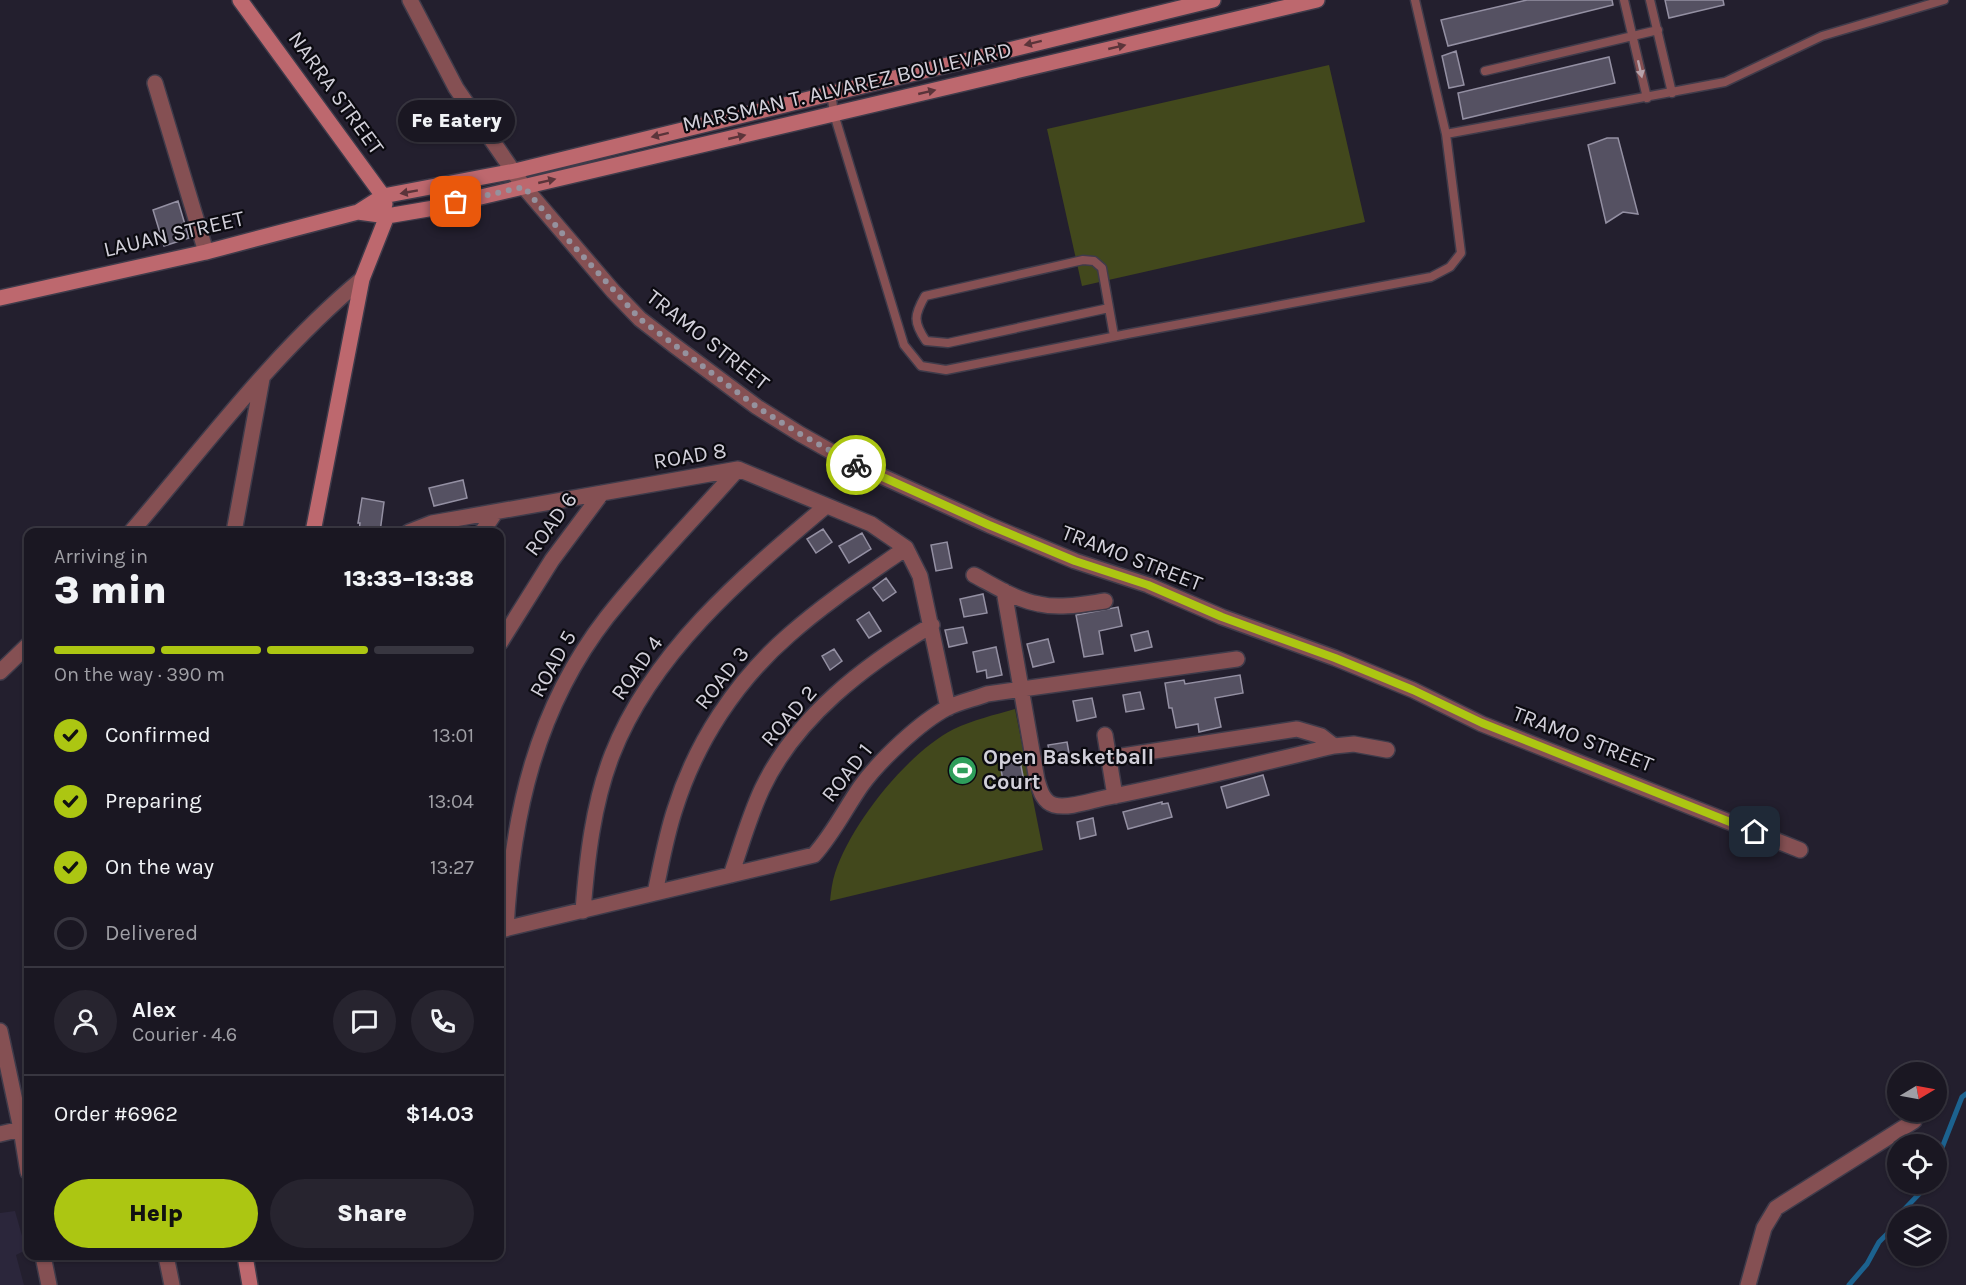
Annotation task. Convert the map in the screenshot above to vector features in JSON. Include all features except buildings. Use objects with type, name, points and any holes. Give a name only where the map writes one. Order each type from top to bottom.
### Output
[{"type":"street","name":"NARRA STREET","points":[[240,0],[383,196],[387,216]]},
{"type":"street","name":"TRAMO STREET","points":[[410,0],[456,88],[524,187],[561,232],[640,319],[757,407],[848,461],[1064,557],[1148,585],[1222,617],[1335,658],[1413,690],[1482,723],[1800,850]]},
{"type":"street","name":"MARSMAN T. ALVAREZ BOULEVARD","points":[[383,196],[514,171],[1213,0]]},
{"type":"street","name":"MARSMAN T. ALVAREZ BOULEVARD","points":[[387,216],[434,208],[1317,0]]},
{"type":"street","points":[[155,83],[206,252]]},
{"type":"street","name":"LAUAN STREET","points":[[0,298],[206,252],[358,212],[383,196]]},
{"type":"street","name":"LAUAN STREET","points":[[358,212],[387,216]]},
{"type":"street","points":[[314,528],[362,279],[387,216]]},
{"type":"street","points":[[134,528],[262,378],[319,316],[362,279]]},
{"type":"street","points":[[235,528],[262,378]]},
{"type":"street","name":"ROAD 8","points":[[420,528],[432,523],[738,470],[871,524],[906,548],[920,576],[948,708]]},
{"type":"street","name":"ROAD 5","points":[[504,923],[526,780],[554,704],[577,661],[606,618],[647,569],[738,470]]},
{"type":"street","name":"ROAD 6","points":[[504,638],[552,560],[602,493]]},
{"type":"street","name":"ROAD 4","points":[[583,911],[586,869],[593,830],[611,757],[626,724],[668,660],[696,626],[759,564],[826,506]]},
{"type":"street","points":[[485,528],[495,513]]},
{"type":"street","name":"ROAD 3","points":[[655,893],[675,807],[714,722],[752,672],[787,636],[815,613],[906,548]]},
{"type":"street","points":[[974,575],[1004,591],[1041,605],[1105,601]]},
{"type":"street","points":[[1004,591],[1037,780],[1041,794],[1055,805],[1065,806],[1115,796],[1334,746],[1354,744],[1387,750]]},
{"type":"street","name":"ROAD 2","points":[[731,875],[763,787],[785,751],[805,726],[818,711],[887,653],[932,625]]},
{"type":"street","points":[[0,672],[24,649]]},
{"type":"street","name":"ROAD 1","points":[[504,930],[814,855],[828,838],[863,783],[908,738],[948,708],[987,694],[1021,691],[1237,658]]},
{"type":"street","points":[[1109,758],[1297,729],[1321,736],[1334,746]]},
{"type":"street","points":[[1105,735],[1115,796]]},
{"type":"street","points":[[0,1031],[24,1147]]},
{"type":"street","points":[[1748,1285],[1764,1228],[1776,1208],[1788,1198],[1912,1122]]},
{"type":"street","points":[[0,1134],[21,1129]]},
{"type":"street","points":[[44,1260],[49,1285]]},
{"type":"street","points":[[167,1260],[172,1285]]},
{"type":"street","points":[[246,1260],[249,1285]]},
{"type":"lane","points":[[831,92],[834,114],[904,345],[921,366],[946,370],[1431,277],[1450,267],[1461,254],[1446,134],[1415,0]]},
{"type":"lane","points":[[1624,0],[1647,98]]},
{"type":"lane","points":[[1650,0],[1672,93]]},
{"type":"lane","points":[[1446,134],[1725,82],[1822,36],[1944,0]]},
{"type":"lane","points":[[1485,71],[1658,30]]},
{"type":"lane","points":[[1109,308],[948,343],[926,341],[918,329],[915,313],[925,296],[1083,260],[1094,261],[1102,268],[1114,336]]},
{"type":"shaded area","points":[[15,1211],[24,1243],[24,1251],[16,1255],[24,1285],[0,1285],[0,1213]]},
{"type":"green space","points":[[1329,65],[1365,222],[1082,286],[1047,129]]},
{"type":"green space","points":[[1015,709],[1043,850],[830,901],[835,873],[854,833],[867,812],[900,772],[936,740],[954,729]]},
{"type":"waterway","points":[[1947,1135],[1962,1097],[1966,1094]]},
{"type":"waterway","points":[[1908,1206],[1919,1194]]},
{"type":"waterway","points":[[1849,1285],[1867,1264],[1879,1242],[1887,1234]]},
{"type":"way so far","points":[[456,202],[524,187],[561,232],[640,319],[757,407],[856,465]]},
{"type":"place","name":"Fe Eatery","points":[[456,202]]},
{"type":"place","name":"Open Basketball Court","points":[[962,770]]},
{"type":"route","points":[[856,465],[1075,561],[1148,585],[1222,617],[1335,658],[1413,690],[1482,723],[1755,832]]}]
